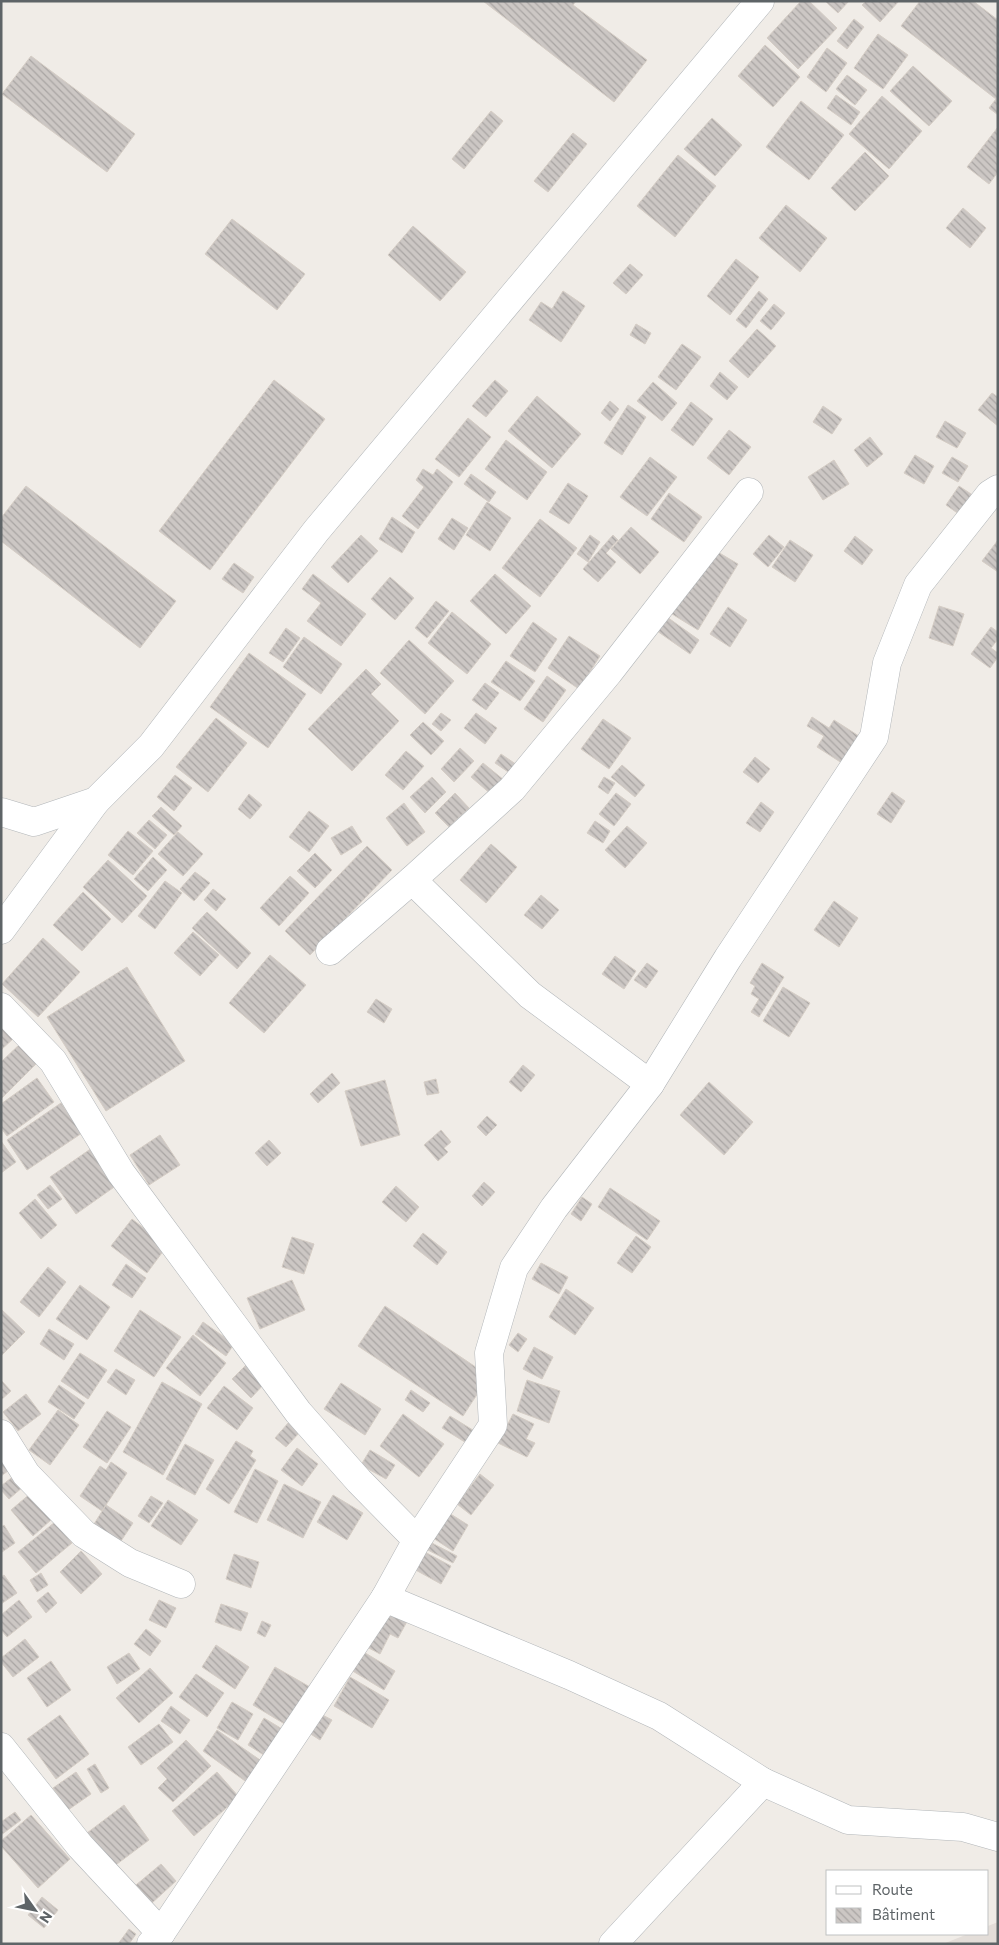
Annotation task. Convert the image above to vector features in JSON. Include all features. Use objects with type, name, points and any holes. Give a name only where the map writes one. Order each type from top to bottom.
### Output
[{"type":"street","points":[[1,930],[96,801],[151,746],[316,531],[760,1]]},
{"type":"street","points":[[5,1763],[80,1846],[156,1938],[385,1598],[417,1540],[493,1425],[489,1353],[514,1268],[554,1208],[650,1084],[728,958],[874,737],[887,663],[918,585],[990,494],[998,488]]},
{"type":"street","points":[[330,951],[512,789],[609,672],[749,492]]},
{"type":"street","points":[[1,812],[34,822],[96,801]]},
{"type":"street","points":[[412,880],[530,995],[650,1084]]},
{"type":"street","points":[[1,1007],[53,1061],[121,1173],[298,1412],[360,1481],[417,1540]]},
{"type":"street","points":[[1,1434],[26,1474],[84,1534],[130,1563],[181,1584]]},
{"type":"street","points":[[385,1598],[569,1675],[658,1716],[763,1782],[848,1820],[963,1827],[998,1837]]},
{"type":"street","points":[[613,1944],[763,1782]]},
{"type":"shaded area","points":[[998,1922],[998,1944],[943,1944],[966,1935],[989,1935],[989,1926]]},
{"type":"building","points":[[483,1],[576,1],[573,5],[647,60],[614,102]]},
{"type":"building","points":[[801,1],[809,1],[837,28],[798,69],[767,38]]},
{"type":"building","points":[[825,1],[849,1],[838,13]]},
{"type":"building","points":[[866,1],[899,1],[880,22],[862,5]]},
{"type":"building","points":[[920,1],[973,1],[998,20],[998,115],[989,108],[996,99],[901,26]]},
{"type":"building","points":[[854,19],[864,27],[847,49],[837,41]]},
{"type":"building","points":[[878,34],[908,55],[883,89],[854,68]]},
{"type":"building","points":[[765,45],[800,77],[773,107],[738,76]]},
{"type":"building","points":[[827,48],[847,63],[826,92],[807,77]]},
{"type":"building","points":[[31,56],[135,134],[107,172],[2,94]]},
{"type":"building","points":[[913,66],[952,101],[929,126],[890,91]]},
{"type":"building","points":[[847,75],[867,90],[855,105],[836,89]]},
{"type":"building","points":[[836,95],[860,112],[851,125],[827,108]]},
{"type":"building","points":[[882,96],[922,131],[889,169],[849,134]]},
{"type":"building","points":[[801,101],[844,135],[809,180],[766,147]]},
{"type":"building","points":[[491,111],[503,121],[464,169],[452,159]]},
{"type":"building","points":[[712,118],[742,145],[715,176],[684,149]]},
{"type":"building","points":[[998,127],[998,172],[989,184],[967,167]]},
{"type":"building","points":[[573,133],[587,144],[548,192],[534,181]]},
{"type":"building","points":[[865,152],[889,176],[855,211],[831,188]]},
{"type":"building","points":[[678,155],[716,186],[675,237],[637,206]]},
{"type":"building","points":[[786,205],[827,238],[800,272],[759,238]]},
{"type":"building","points":[[963,208],[986,228],[970,248],[946,228]]},
{"type":"building","points":[[232,219],[305,274],[277,310],[205,254]]},
{"type":"building","points":[[413,226],[466,272],[440,301],[388,255]]},
{"type":"building","points":[[736,259],[759,277],[730,315],[707,296]]},
{"type":"building","points":[[630,264],[643,275],[626,294],[613,283]]},
{"type":"building","points":[[563,291],[585,306],[561,342],[529,320],[541,302],[552,309]]},
{"type":"building","points":[[759,291],[768,299],[746,328],[736,320]]},
{"type":"building","points":[[774,304],[785,313],[771,330],[760,321]]},
{"type":"building","points":[[636,324],[651,333],[645,344],[630,335]]},
{"type":"building","points":[[757,329],[776,346],[748,378],[729,361]]},
{"type":"building","points":[[682,344],[701,357],[676,390],[658,377]]},
{"type":"building","points":[[720,372],[738,387],[727,400],[710,386]]},
{"type":"building","points":[[274,380],[325,419],[210,570],[159,531]]},
{"type":"building","points":[[495,380],[508,391],[486,417],[472,406]]},
{"type":"building","points":[[653,382],[677,403],[662,421],[637,401]]},
{"type":"building","points":[[992,393],[998,397],[998,426],[978,410]]},
{"type":"building","points":[[537,396],[581,434],[552,468],[508,431]]},
{"type":"building","points":[[610,401],[619,409],[610,421],[601,413]]},
{"type":"building","points":[[691,402],[713,419],[693,446],[671,430]]},
{"type":"building","points":[[628,405],[646,417],[622,455],[604,443]]},
{"type":"building","points":[[823,406],[842,419],[832,434],[813,422]]},
{"type":"building","points":[[468,418],[491,437],[459,477],[435,459]]},
{"type":"building","points":[[945,421],[966,433],[957,448],[936,437]]},
{"type":"building","points":[[729,430],[751,447],[729,475],[707,458]]},
{"type":"building","points":[[870,437],[883,454],[867,467],[854,450]]},
{"type":"building","points":[[506,440],[547,472],[527,500],[485,469]]},
{"type":"building","points":[[915,455],[934,466],[924,484],[904,473]]},
{"type":"building","points":[[650,457],[677,477],[647,516],[620,497]]},
{"type":"building","points":[[952,457],[968,466],[958,482],[942,473]]},
{"type":"building","points":[[834,460],[849,484],[823,500],[808,477]]},
{"type":"building","points":[[423,469],[433,475],[437,469],[453,482],[418,529],[402,516],[424,487],[416,480]]},
{"type":"building","points":[[471,474],[496,492],[489,502],[464,484]]},
{"type":"building","points":[[568,483],[588,496],[569,524],[549,512]]},
{"type":"building","points":[[26,486],[176,601],[140,648],[1,541],[1,518]]},
{"type":"building","points":[[959,486],[980,500],[966,519],[946,505]]},
{"type":"building","points":[[669,493],[702,517],[684,542],[651,519]]},
{"type":"building","points":[[487,502],[511,518],[490,551],[466,535]]},
{"type":"building","points":[[392,517],[415,532],[402,553],[379,539]]},
{"type":"building","points":[[452,518],[468,528],[454,550],[438,539]]},
{"type":"building","points":[[540,519],[577,548],[540,597],[502,568]]},
{"type":"building","points":[[631,527],[659,552],[640,574],[611,549]]},
{"type":"building","points":[[361,535],[378,551],[348,583],[331,567]]},
{"type":"building","points":[[590,535],[600,542],[588,562],[577,554]]},
{"type":"building","points":[[613,535],[618,540],[606,553],[616,562],[598,582],[583,569]]},
{"type":"building","points":[[769,535],[784,547],[768,567],[753,554]]},
{"type":"building","points":[[855,536],[873,550],[862,565],[844,551]]},
{"type":"building","points":[[790,540],[813,555],[795,582],[772,567]]},
{"type":"building","points":[[998,540],[998,572],[982,561]]},
{"type":"building","points":[[711,548],[738,564],[698,630],[672,614]]},
{"type":"building","points":[[234,563],[254,577],[243,593],[222,579]]},
{"type":"building","points":[[313,574],[366,614],[341,646],[307,621],[321,603],[302,589]]},
{"type":"building","points":[[495,574],[531,606],[506,634],[470,601]]},
{"type":"building","points":[[390,577],[414,598],[395,620],[371,599]]},
{"type":"building","points":[[436,601],[449,611],[427,638],[415,628]]},
{"type":"building","points":[[939,606],[964,614],[953,646],[929,638]]},
{"type":"building","points":[[728,607],[747,620],[730,647],[710,634]]},
{"type":"building","points":[[452,612],[491,644],[467,674],[428,643]]},
{"type":"building","points":[[667,617],[699,640],[690,654],[657,631]]},
{"type":"building","points":[[533,622],[557,639],[535,672],[510,656]]},
{"type":"building","points":[[991,627],[998,632],[998,639],[991,648],[998,653],[998,657],[990,668],[971,654]]},
{"type":"building","points":[[286,628],[300,638],[283,662],[269,653]]},
{"type":"building","points":[[569,636],[600,656],[579,689],[548,668]]},
{"type":"building","points":[[304,637],[342,664],[321,694],[283,667]]},
{"type":"building","points":[[409,640],[454,681],[425,714],[380,673]]},
{"type":"building","points":[[249,653],[306,694],[268,748],[210,707]]},
{"type":"building","points":[[506,661],[535,681],[520,701],[491,682]]},
{"type":"building","points":[[366,669],[381,684],[371,694],[399,721],[352,771],[308,729]]},
{"type":"building","points":[[547,676],[566,690],[543,722],[524,709]]},
{"type":"building","points":[[485,683],[499,693],[486,710],[472,700]]},
{"type":"building","points":[[441,713],[451,720],[441,731],[432,724]]},
{"type":"building","points":[[476,713],[497,728],[485,744],[464,728]]},
{"type":"building","points":[[812,717],[829,728],[834,720],[862,738],[845,765],[817,747],[824,736],[807,726]]},
{"type":"building","points":[[216,718],[247,743],[208,792],[176,767]]},
{"type":"building","points":[[603,719],[631,738],[609,769],[581,749]]},
{"type":"building","points":[[423,722],[444,741],[431,755],[410,735]]},
{"type":"building","points":[[460,748],[474,761],[454,782],[441,769]]},
{"type":"building","points":[[406,751],[424,766],[403,790],[385,775]]},
{"type":"building","points":[[501,754],[520,767],[514,776],[495,763]]},
{"type":"building","points":[[755,757],[770,769],[758,783],[743,772]]},
{"type":"building","points":[[483,763],[504,780],[492,795],[471,777]]},
{"type":"building","points":[[622,765],[645,785],[635,797],[611,777]]},
{"type":"building","points":[[175,775],[192,788],[174,811],[157,797]]},
{"type":"building","points":[[432,777],[446,792],[425,813],[410,797]]},
{"type":"building","points":[[604,777],[615,783],[608,794],[598,787]]},
{"type":"building","points":[[892,792],[905,801],[891,823],[877,814]]},
{"type":"building","points":[[455,793],[469,808],[449,827],[435,813]]},
{"type":"building","points":[[616,793],[631,804],[614,826],[599,814]]},
{"type":"building","points":[[249,794],[262,805],[250,819],[238,809]]},
{"type":"building","points":[[761,802],[774,812],[760,832],[746,823]]},
{"type":"building","points":[[404,803],[425,832],[407,846],[386,818]]},
{"type":"building","points":[[161,807],[182,826],[174,835],[152,816]]},
{"type":"building","points":[[309,811],[329,826],[309,852],[289,837]]},
{"type":"building","points":[[149,820],[167,835],[155,849],[137,833]]},
{"type":"building","points":[[595,821],[610,831],[603,843],[587,833]]},
{"type":"building","points":[[352,826],[362,842],[341,855],[331,838]]},
{"type":"building","points":[[627,826],[647,843],[625,868],[605,850]]},
{"type":"building","points":[[128,831],[153,851],[133,875],[108,855]]},
{"type":"building","points":[[178,832],[203,854],[183,876],[158,854]]},
{"type":"building","points":[[491,844],[517,867],[486,903],[460,880]]},
{"type":"building","points":[[367,846],[392,870],[310,955],[285,931]]},
{"type":"building","points":[[315,853],[332,870],[315,888],[297,871]]},
{"type":"building","points":[[153,857],[167,870],[148,891],[134,879]]},
{"type":"building","points":[[108,860],[147,896],[122,923],[83,887]]},
{"type":"building","points":[[195,872],[210,883],[194,901],[180,889]]},
{"type":"building","points":[[290,876],[309,893],[279,926],[260,908]]},
{"type":"building","points":[[165,881],[182,893],[155,929],[138,916]]},
{"type":"building","points":[[213,889],[226,899],[216,911],[204,900]]},
{"type":"building","points":[[83,892],[111,919],[82,951],[53,925]]},
{"type":"building","points":[[541,895],[559,910],[542,929],[524,915]]},
{"type":"building","points":[[834,901],[858,918],[839,947],[814,930]]},
{"type":"building","points":[[207,912],[251,953],[237,969],[192,928]]},
{"type":"building","points":[[193,932],[219,955],[200,976],[174,953]]},
{"type":"building","points":[[43,938],[80,972],[38,1017],[2,984]]},
{"type":"building","points":[[270,955],[306,985],[264,1033],[229,1003]]},
{"type":"building","points":[[615,956],[636,971],[624,989],[602,974]]},
{"type":"building","points":[[647,963],[658,971],[646,988],[634,980]]},
{"type":"building","points":[[762,963],[784,977],[759,1017],[751,1012],[759,999],[751,994],[755,986],[750,983]]},
{"type":"building","points":[[127,967],[185,1061],[106,1111],[47,1017]]},
{"type":"building","points":[[783,987],[810,1003],[789,1037],[763,1021]]},
{"type":"building","points":[[376,999],[392,1009],[384,1023],[367,1012]]},
{"type":"building","points":[[1,1021],[16,1036],[1,1050]]},
{"type":"building","points":[[20,1044],[38,1062],[1,1099],[1,1062]]},
{"type":"building","points":[[523,1065],[535,1075],[521,1092],[509,1082]]},
{"type":"building","points":[[332,1073],[340,1083],[318,1103],[310,1094]]},
{"type":"building","points":[[37,1078],[54,1102],[7,1136],[1,1128],[1,1104]]},
{"type":"building","points":[[436,1079],[439,1093],[427,1095],[424,1082]]},
{"type":"building","points":[[385,1080],[400,1135],[361,1146],[345,1091]]},
{"type":"building","points":[[709,1082],[753,1122],[724,1155],[680,1115]]},
{"type":"building","points":[[61,1103],[82,1133],[27,1170],[7,1140]]},
{"type":"building","points":[[487,1116],[497,1125],[486,1136],[477,1127]]},
{"type":"building","points":[[441,1130],[451,1142],[444,1148],[448,1152],[438,1161],[424,1145]]},
{"type":"building","points":[[160,1135],[180,1165],[149,1185],[130,1155]]},
{"type":"building","points":[[269,1140],[281,1153],[267,1166],[255,1153]]},
{"type":"building","points":[[1,1141],[16,1162],[1,1173]]},
{"type":"building","points":[[92,1148],[117,1185],[76,1214],[50,1177]]},
{"type":"building","points":[[484,1182],[495,1192],[482,1206],[472,1196]]},
{"type":"building","points":[[50,1185],[62,1199],[48,1209],[37,1195]]},
{"type":"building","points":[[396,1186],[419,1207],[406,1222],[382,1202]]},
{"type":"building","points":[[610,1188],[660,1221],[647,1240],[598,1207]]},
{"type":"building","points":[[582,1197],[592,1204],[581,1221],[571,1214]]},
{"type":"building","points":[[35,1199],[57,1225],[41,1239],[19,1213]]},
{"type":"building","points":[[132,1219],[167,1246],[147,1273],[111,1246]]},
{"type":"building","points":[[423,1233],[447,1252],[437,1265],[413,1246]]},
{"type":"building","points":[[636,1236],[651,1247],[632,1273],[617,1263]]},
{"type":"building","points":[[292,1237],[314,1244],[304,1274],[282,1267]]},
{"type":"building","points":[[541,1263],[568,1277],[559,1294],[532,1279]]},
{"type":"building","points":[[126,1264],[146,1278],[132,1298],[112,1285]]},
{"type":"building","points":[[48,1267],[66,1282],[39,1317],[20,1302]]},
{"type":"building","points":[[292,1280],[305,1310],[260,1329],[247,1298]]},
{"type":"building","points":[[80,1285],[110,1307],[87,1340],[56,1319]]},
{"type":"building","points":[[566,1289],[594,1308],[575,1335],[549,1317]]},
{"type":"building","points":[[385,1306],[489,1376],[463,1416],[358,1346]]},
{"type":"building","points":[[1,1309],[25,1332],[1,1356]]},
{"type":"building","points":[[140,1310],[181,1337],[154,1377],[114,1351]]},
{"type":"building","points":[[203,1322],[234,1344],[226,1356],[195,1334]]},
{"type":"building","points":[[49,1329],[74,1344],[64,1360],[40,1344]]},
{"type":"building","points":[[518,1333],[527,1339],[518,1352],[509,1345]]},
{"type":"building","points":[[193,1335],[226,1363],[200,1396],[166,1368]]},
{"type":"building","points":[[534,1347],[553,1357],[542,1379],[523,1369]]},
{"type":"building","points":[[80,1353],[107,1370],[88,1399],[61,1381]]},
{"type":"building","points":[[246,1365],[265,1383],[251,1398],[232,1379]]},
{"type":"building","points":[[116,1369],[135,1380],[126,1395],[107,1382]]},
{"type":"building","points":[[1,1380],[11,1391],[1,1400]]},
{"type":"building","points":[[527,1380],[560,1391],[549,1423],[517,1411]]},
{"type":"building","points":[[162,1382],[202,1404],[163,1475],[123,1452]]},
{"type":"building","points":[[341,1383],[381,1409],[365,1435],[324,1409]]},
{"type":"building","points":[[59,1385],[85,1403],[74,1419],[48,1402]]},
{"type":"building","points":[[224,1386],[253,1408],[237,1430],[207,1408]]},
{"type":"building","points":[[411,1390],[430,1403],[423,1412],[405,1400]]},
{"type":"building","points":[[26,1394],[41,1414],[18,1431],[3,1412]]},
{"type":"building","points":[[58,1410],[79,1425],[50,1465],[29,1450]]},
{"type":"building","points":[[107,1411],[131,1427],[107,1463],[83,1447]]},
{"type":"building","points":[[403,1414],[444,1444],[419,1477],[380,1446]]},
{"type":"building","points":[[513,1414],[534,1424],[526,1439],[535,1443],[527,1457],[498,1443]]},
{"type":"building","points":[[450,1416],[481,1435],[473,1447],[442,1428]]},
{"type":"building","points":[[289,1422],[300,1432],[286,1447],[275,1438]]},
{"type":"building","points":[[236,1441],[253,1451],[250,1456],[256,1460],[229,1504],[206,1489]]},
{"type":"building","points":[[185,1444],[214,1460],[195,1495],[166,1479]]},
{"type":"building","points":[[297,1448],[318,1464],[302,1486],[281,1470]]},
{"type":"building","points":[[370,1450],[395,1465],[386,1479],[361,1465]]},
{"type":"building","points":[[1,1454],[12,1468],[1,1476]]},
{"type":"building","points":[[111,1462],[127,1473],[102,1511],[80,1496],[100,1466],[106,1470]]},
{"type":"building","points":[[255,1469],[278,1481],[257,1523],[234,1512]]},
{"type":"building","points":[[480,1474],[494,1485],[471,1515],[457,1504]]},
{"type":"building","points":[[15,1475],[24,1486],[9,1499],[1,1490],[1,1486]]},
{"type":"building","points":[[284,1484],[321,1502],[303,1538],[267,1520]]},
{"type":"building","points":[[31,1493],[52,1519],[33,1536],[11,1510]]},
{"type":"building","points":[[333,1495],[363,1513],[347,1540],[317,1522]]},
{"type":"building","points":[[151,1496],[163,1503],[149,1523],[138,1516]]},
{"type":"building","points":[[168,1500],[198,1520],[181,1545],[151,1526]]},
{"type":"building","points":[[106,1505],[133,1523],[115,1550],[89,1532]]},
{"type":"building","points":[[449,1513],[468,1525],[453,1551],[433,1538]]},
{"type":"building","points":[[55,1522],[72,1543],[36,1573],[18,1552]]},
{"type":"building","points":[[4,1525],[15,1543],[2,1552],[1,1527]]},
{"type":"building","points":[[428,1541],[457,1556],[453,1563],[424,1548]]},
{"type":"building","points":[[421,1550],[451,1566],[441,1584],[412,1568]]},
{"type":"building","points":[[81,1551],[102,1574],[81,1594],[60,1572]]},
{"type":"building","points":[[234,1554],[259,1562],[251,1588],[226,1579]]},
{"type":"building","points":[[41,1573],[48,1585],[37,1592],[30,1580]]},
{"type":"building","points":[[4,1575],[17,1593],[1,1604],[1,1577]]},
{"type":"building","points":[[48,1592],[57,1603],[46,1613],[37,1601]]},
{"type":"building","points":[[19,1600],[32,1617],[7,1637],[1,1630],[1,1615]]},
{"type":"building","points":[[159,1600],[176,1608],[166,1628],[149,1620]]},
{"type":"building","points":[[221,1604],[248,1613],[241,1631],[215,1622]]},
{"type":"building","points":[[390,1605],[410,1616],[398,1638],[390,1634],[380,1654],[367,1647]]},
{"type":"building","points":[[262,1621],[271,1625],[265,1637],[257,1633]]},
{"type":"building","points":[[146,1629],[161,1641],[150,1656],[134,1644]]},
{"type":"building","points":[[25,1639],[39,1657],[13,1677],[1,1662],[1,1658]]},
{"type":"building","points":[[216,1645],[249,1667],[235,1689],[202,1667]]},
{"type":"building","points":[[362,1651],[395,1671],[384,1690],[351,1670]]},
{"type":"building","points":[[129,1653],[140,1669],[117,1684],[107,1667]]},
{"type":"building","points":[[51,1661],[71,1690],[47,1707],[27,1678]]},
{"type":"building","points":[[275,1667],[310,1687],[288,1726],[253,1705]]},
{"type":"building","points":[[150,1668],[173,1693],[139,1723],[116,1698]]},
{"type":"building","points":[[196,1674],[224,1693],[207,1717],[179,1697]]},
{"type":"building","points":[[350,1677],[389,1700],[372,1728],[334,1706]]},
{"type":"building","points":[[232,1702],[253,1714],[238,1740],[217,1728]]},
{"type":"building","points":[[171,1706],[190,1720],[180,1734],[161,1721]]},
{"type":"building","points":[[317,1712],[332,1720],[320,1740],[306,1731]]},
{"type":"building","points":[[60,1715],[89,1754],[56,1779],[27,1739]]},
{"type":"building","points":[[264,1718],[287,1732],[270,1759],[248,1745]]},
{"type":"building","points":[[159,1724],[173,1742],[141,1765],[128,1747]]},
{"type":"building","points":[[217,1730],[270,1767],[255,1788],[203,1751]]},
{"type":"building","points":[[186,1740],[211,1766],[173,1802],[158,1788],[167,1779],[157,1768]]},
{"type":"building","points":[[95,1764],[109,1788],[101,1793],[87,1769]]},
{"type":"building","points":[[76,1772],[91,1794],[68,1810],[53,1788]]},
{"type":"building","points":[[217,1772],[239,1797],[194,1836],[172,1811]]},
{"type":"building","points":[[124,1805],[149,1840],[113,1867],[87,1833]]},
{"type":"building","points":[[15,1812],[21,1820],[1,1835],[1,1822]]},
{"type":"building","points":[[31,1815],[70,1859],[38,1888],[1,1846],[1,1841]]},
{"type":"building","points":[[161,1864],[176,1881],[152,1903],[136,1885]]},
{"type":"building","points":[[42,1897],[58,1910],[44,1928],[28,1915]]},
{"type":"building","points":[[129,1929],[136,1934],[129,1944],[118,1944]]}]
